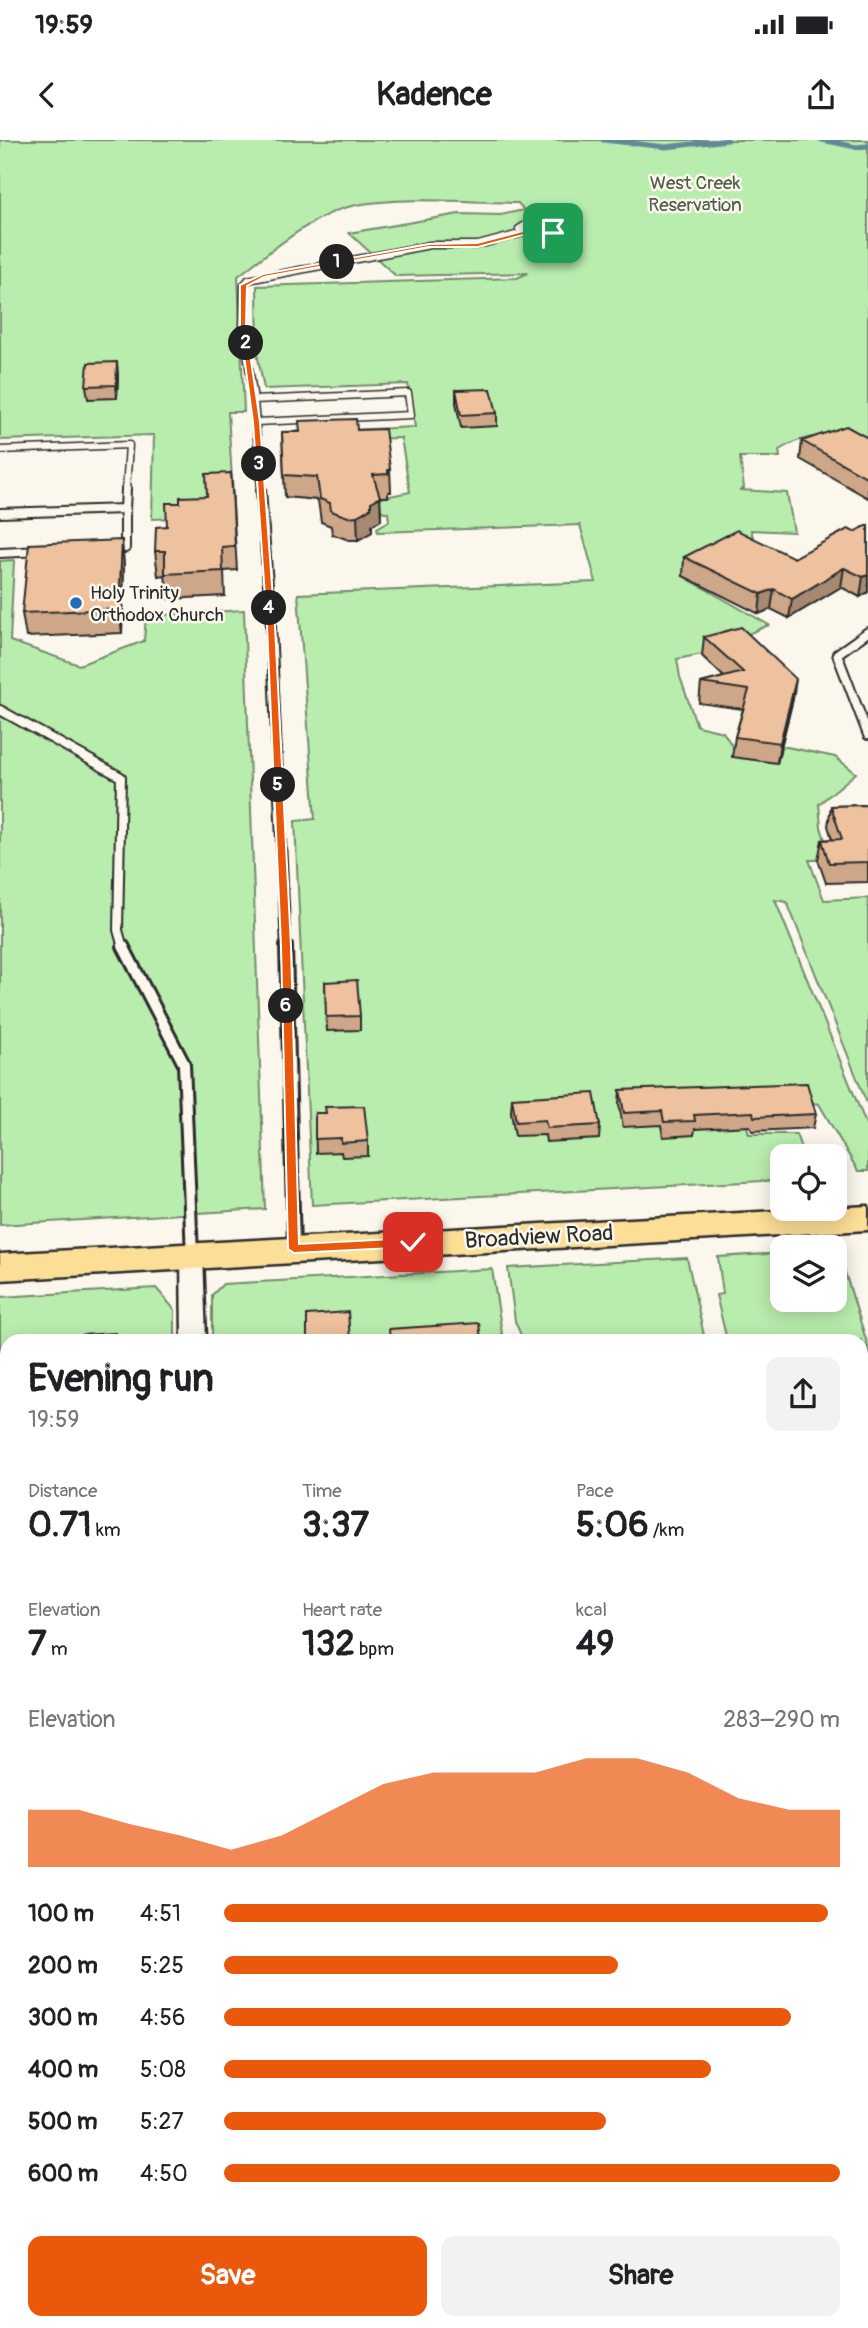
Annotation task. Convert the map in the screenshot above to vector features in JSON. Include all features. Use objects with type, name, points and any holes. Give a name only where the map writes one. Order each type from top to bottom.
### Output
[{"type":"main road","name":"Broadview Road","points":[[0,1267],[868,1218]]},
{"type":"street","points":[[192,1255],[194,1334]]},
{"type":"lane","points":[[294,1249],[286,946],[271,626],[254,400],[243,326],[244,285],[248,280],[429,246],[478,245],[523,233],[544,236],[556,229],[553,225],[531,222],[519,229],[523,233]]},
{"type":"lane","points":[[254,400],[408,393],[411,415],[256,422]]},
{"type":"lane","points":[[0,450],[129,445],[125,548],[97,549]]},
{"type":"lane","points":[[0,513],[125,509]]},
{"type":"lane","points":[[0,553],[55,551]]},
{"type":"lane","points":[[868,632],[837,654],[868,735]]},
{"type":"lane","points":[[0,710],[121,777],[118,930],[122,952],[175,1036],[184,1064],[192,1255]]},
{"type":"green space","name":"West Creek Reservation","points":[[0,140],[868,140],[868,440],[834,435],[811,437],[779,450],[780,457],[740,457],[744,488],[741,490],[787,493],[794,532],[751,530],[754,540],[683,576],[769,625],[750,633],[738,647],[677,659],[680,677],[697,726],[723,732],[740,758],[777,763],[782,746],[835,757],[856,773],[819,804],[821,827],[831,860],[809,860],[824,900],[868,898],[868,1106],[787,902],[775,900],[868,1129],[868,1171],[858,1171],[847,1152],[847,1144],[842,1144],[819,1104],[737,1092],[749,1134],[796,1134],[799,1144],[770,1144],[770,1181],[312,1205],[295,821],[315,819],[298,594],[596,582],[580,525],[378,532],[377,528],[389,521],[388,513],[376,509],[375,499],[410,492],[401,438],[357,439],[284,433],[415,427],[408,384],[264,389],[258,358],[257,286],[517,278],[528,273],[396,276],[349,233],[459,214],[500,215],[524,210],[518,203],[412,200],[352,206],[308,225],[238,276],[244,412],[228,412],[233,497],[209,498],[199,517],[152,519],[154,435],[0,440]]},
{"type":"green space","points":[[14,560],[10,641],[79,665],[144,641],[146,616],[244,610],[265,1209],[0,1225],[0,561]]},
{"type":"green space","points":[[770,1254],[770,1312],[847,1312],[847,1279],[864,1334],[726,1334],[716,1295],[723,1294],[718,1257]]},
{"type":"green space","points":[[687,1258],[704,1334],[520,1334],[515,1321],[508,1268]]},
{"type":"green space","points":[[492,1269],[502,1334],[212,1334],[212,1295],[223,1284]]},
{"type":"green space","points":[[156,1288],[175,1310],[175,1334],[0,1334],[0,1297]]},
{"type":"building","points":[[117,362],[116,385],[86,386],[88,363]]},
{"type":"building","points":[[491,389],[497,413],[461,415],[456,390]]},
{"type":"building","points":[[356,419],[357,430],[385,429],[390,469],[388,474],[373,475],[380,497],[371,502],[371,508],[357,516],[348,517],[331,511],[330,503],[320,499],[317,477],[284,475],[282,432],[300,432],[299,421]]},
{"type":"building","points":[[846,426],[868,438],[868,478],[802,441]]},
{"type":"building","points":[[231,473],[235,546],[222,547],[223,571],[165,574],[165,551],[155,551],[156,527],[167,526],[166,503],[180,503],[180,497],[207,496],[206,474]]},
{"type":"building","points":[[868,525],[868,575],[863,577],[844,568],[792,599],[774,589],[761,594],[684,557],[737,530],[794,558],[848,529],[854,532]]},
{"type":"building","name":"Holy Trinity Orthodox Church","points":[[122,540],[119,609],[22,613],[29,544]]},
{"type":"building","points":[[741,627],[796,679],[780,743],[735,737],[749,690],[701,683],[743,672],[704,637]]},
{"type":"building","points":[[868,805],[868,862],[829,863],[822,840],[842,839],[831,806]]},
{"type":"building","points":[[357,980],[360,1016],[326,1017],[325,982]]},
{"type":"building","points":[[807,1083],[816,1114],[754,1117],[753,1112],[694,1115],[695,1121],[664,1122],[662,1111],[624,1113],[620,1090]]},
{"type":"building","points":[[594,1093],[600,1125],[547,1128],[545,1120],[516,1122],[512,1098]]},
{"type":"building","points":[[364,1106],[368,1141],[341,1143],[341,1138],[315,1139],[315,1113],[326,1113],[325,1107]]},
{"type":"building","points":[[348,1312],[350,1334],[307,1334],[307,1315]]},
{"type":"building","points":[[479,1323],[480,1334],[389,1334],[389,1329]]},
{"type":"waterway","points":[[603,140],[666,147],[728,140]]},
{"type":"waterway","points":[[822,140],[856,147],[868,146]]},
{"type":"place","name":"Holy Trinity Orthodox Church","points":[[76,603]]},
{"type":"route","points":[[413,1242],[294,1249],[286,946],[271,626],[265,579],[254,400],[243,326],[244,285],[248,280],[263,275],[429,246],[478,245],[523,233],[544,236],[553,233]]}]
